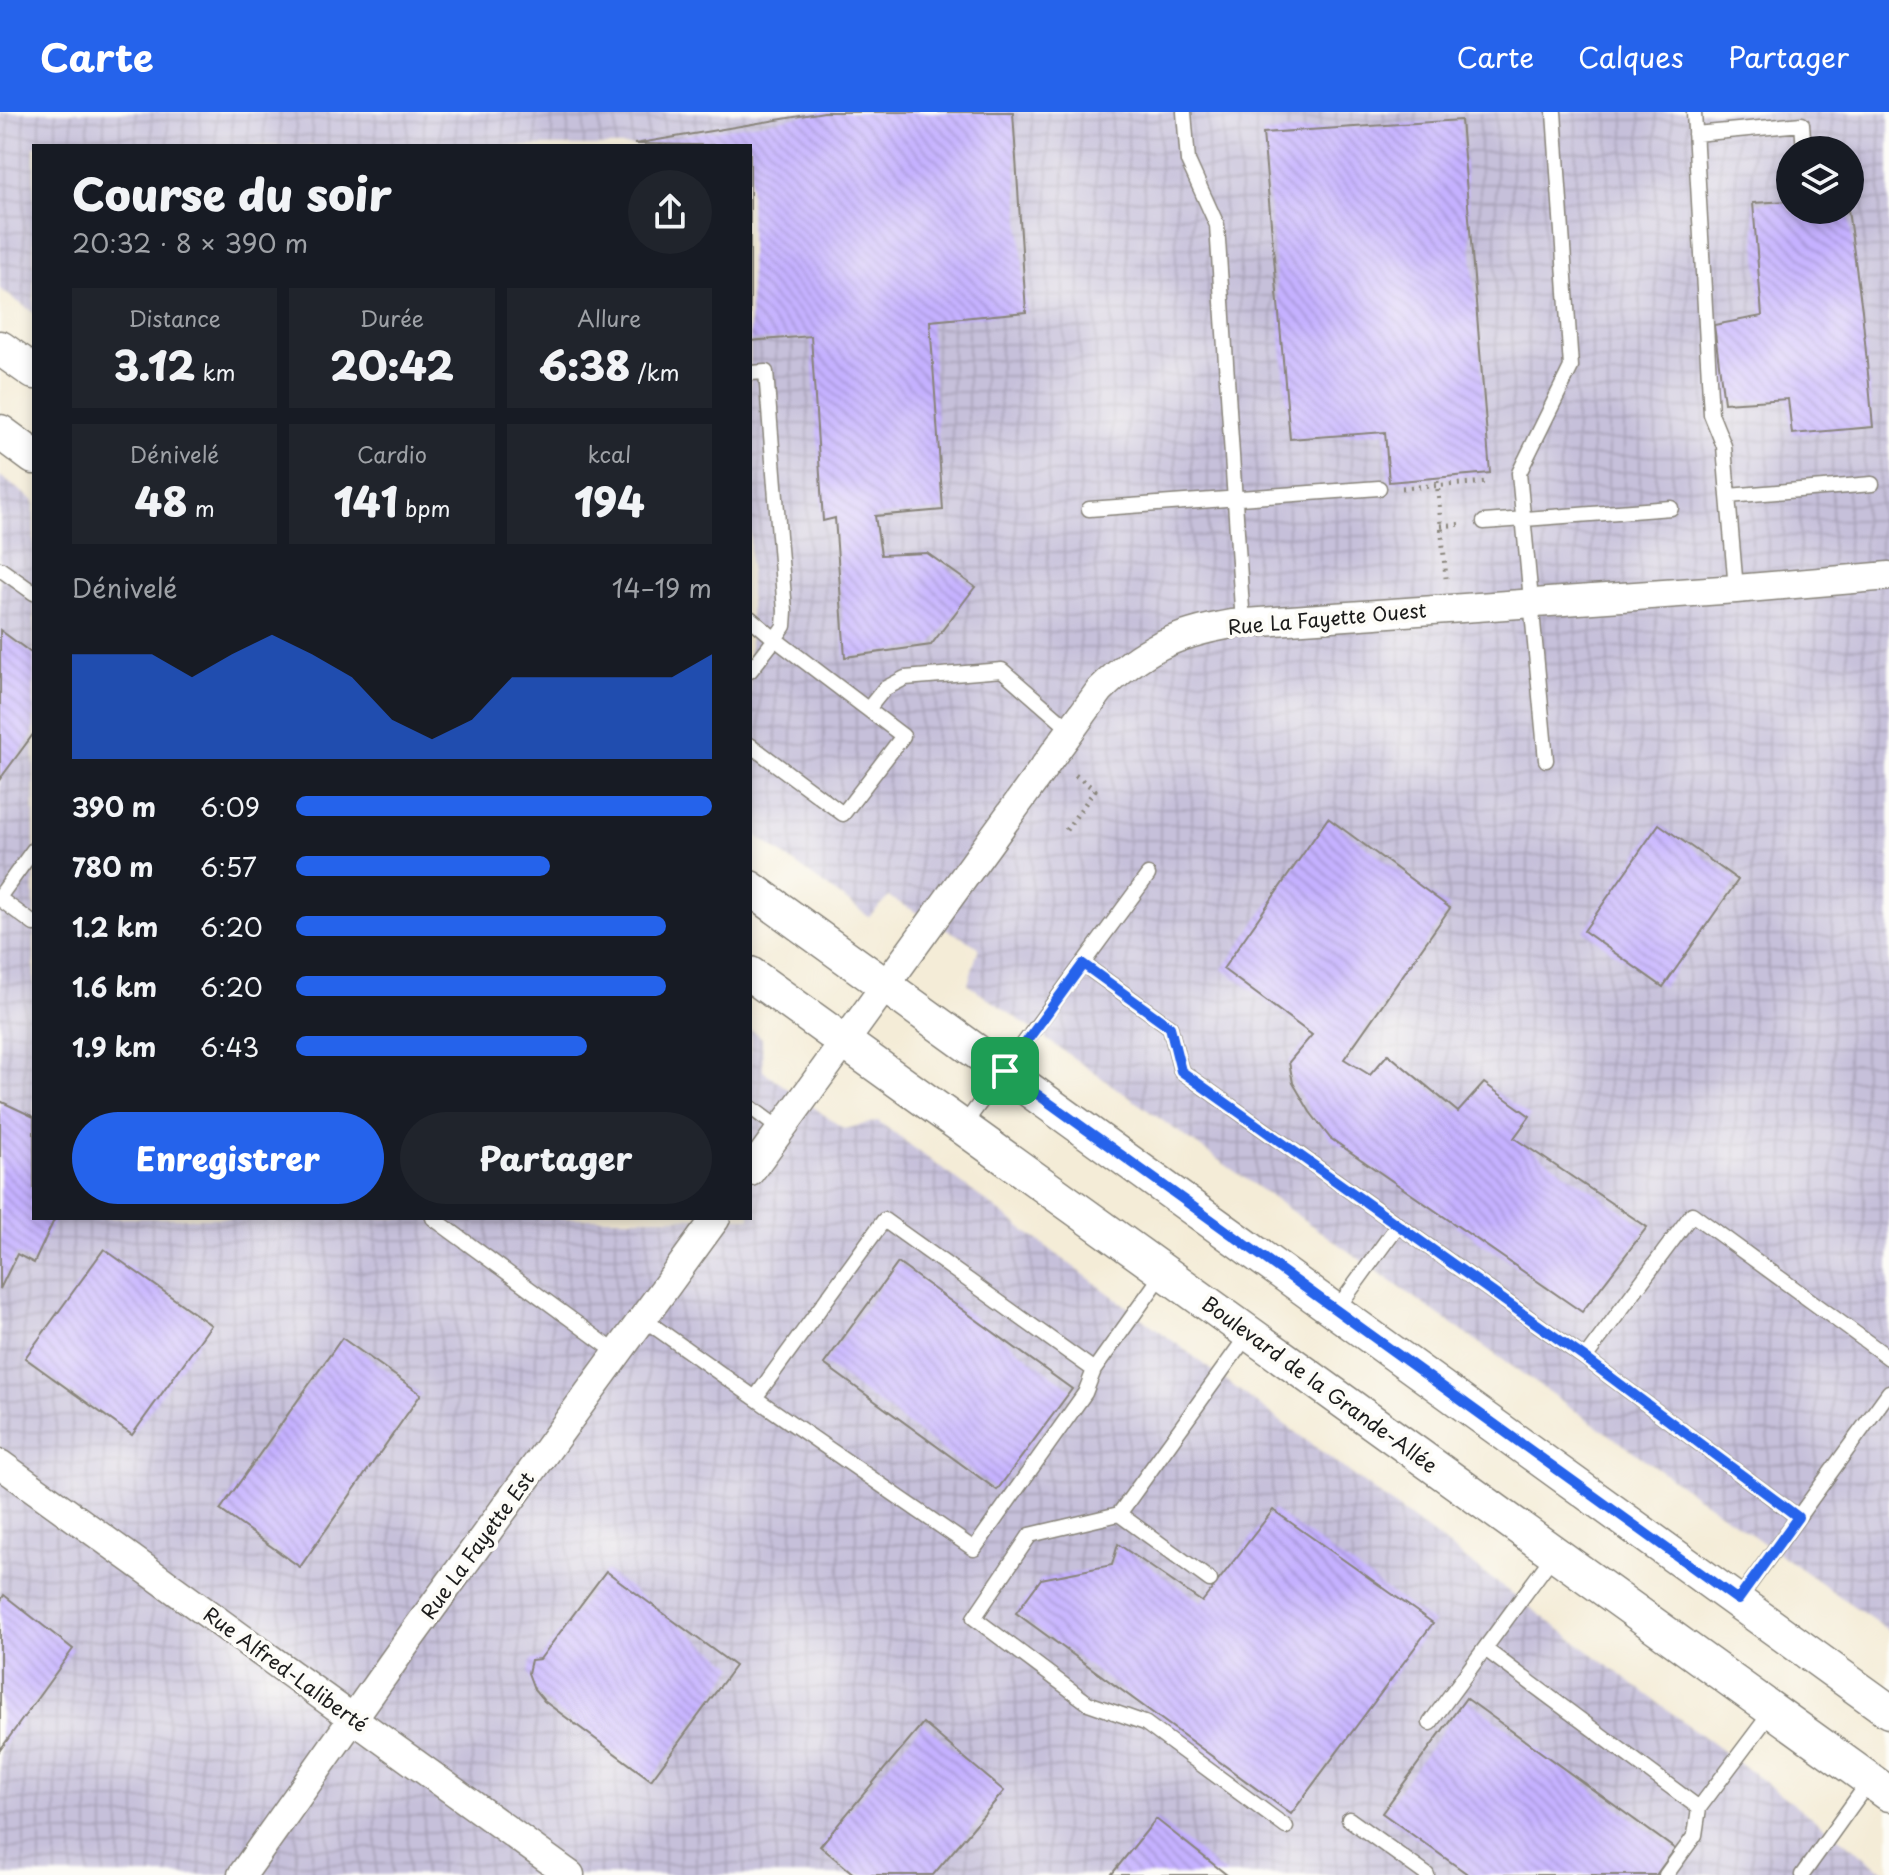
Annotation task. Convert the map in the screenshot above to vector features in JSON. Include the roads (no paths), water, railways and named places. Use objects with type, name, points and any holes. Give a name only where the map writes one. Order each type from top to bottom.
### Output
[{"type":"street","points":[[0,348],[32,371]]},
{"type":"street","points":[[0,432],[32,456]]},
{"type":"street","name":"Rue La Fayette Ouest","points":[[888,986],[1100,690],[1155,646],[1189,633],[1243,624],[1889,576]]},
{"type":"street","points":[[752,889],[1889,1711]]},
{"type":"street","name":"Boulevard de la Grande-Allée","points":[[752,975],[1880,1787]]},
{"type":"street","points":[[752,1169],[888,986]]},
{"type":"street","name":"Rue La Fayette Est","points":[[242,1875],[715,1220]]},
{"type":"street","name":"Rue Alfred-Laliberté","points":[[0,1464],[570,1875]]},
{"type":"lane","points":[[1184,112],[1188,161],[1217,225],[1243,624]]},
{"type":"lane","points":[[1546,760],[1519,473],[1571,367],[1554,112]]},
{"type":"lane","points":[[1694,112],[1711,414],[1724,446],[1736,589]]},
{"type":"lane","points":[[1695,134],[1802,124],[1803,136]]},
{"type":"lane","points":[[752,373],[766,372],[785,611],[784,626],[752,668]]},
{"type":"lane","points":[[1728,496],[1872,484]]},
{"type":"lane","points":[[1089,509],[1384,488]]},
{"type":"lane","points":[[1484,522],[1671,508]]},
{"type":"lane","points":[[0,569],[32,592]]},
{"type":"lane","points":[[752,620],[903,736],[843,814],[752,746]]},
{"type":"lane","points":[[868,709],[884,689],[905,678],[1002,670],[1071,730]]},
{"type":"lane","points":[[32,852],[0,898],[32,922]]},
{"type":"lane","points":[[963,1127],[1148,875]]},
{"type":"lane","points":[[1083,964],[1170,1027],[1181,1071],[1585,1358],[1798,1517]]},
{"type":"lane","points":[[752,1108],[781,1130]]},
{"type":"lane","points":[[1585,1358],[1692,1214],[1889,1358]]},
{"type":"lane","points":[[436,1220],[617,1353]]},
{"type":"lane","points":[[755,1398],[884,1220],[1094,1370]]},
{"type":"lane","points":[[1336,1310],[1398,1225]]},
{"type":"lane","points":[[642,1318],[974,1549],[1085,1393],[1094,1370],[1164,1272]]},
{"type":"lane","points":[[1249,1333],[1119,1514],[1030,1535],[974,1618],[1088,1703],[1145,1723],[1286,1827]]},
{"type":"lane","points":[[1738,1600],[1889,1392]]},
{"type":"lane","points":[[1119,1514],[1210,1580]]},
{"type":"lane","points":[[1430,1723],[1555,1553]]},
{"type":"lane","points":[[1485,1649],[1699,1808]]},
{"type":"lane","points":[[1666,1875],[1695,1835],[1699,1808],[1773,1711]]},
{"type":"lane","points":[[1802,1875],[1880,1787]]},
{"type":"lane","points":[[1349,1819],[1427,1875]]}]
